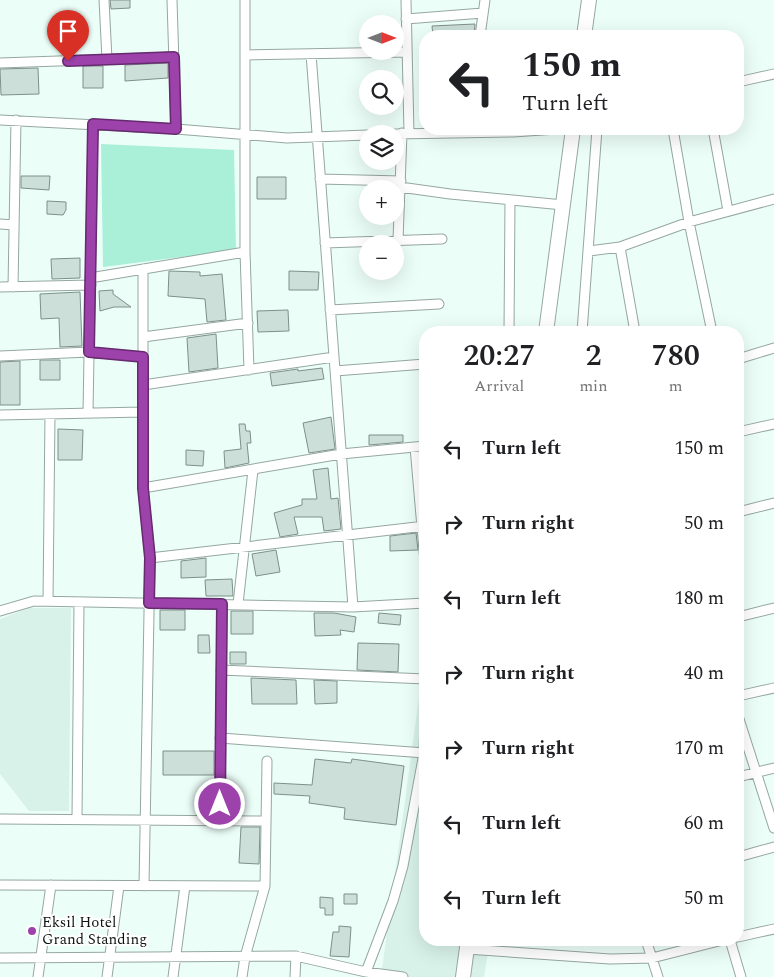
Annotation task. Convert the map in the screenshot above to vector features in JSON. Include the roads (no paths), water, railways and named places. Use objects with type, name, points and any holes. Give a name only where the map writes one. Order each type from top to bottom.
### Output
[{"type":"highway","points":[[585,30],[589,0]]},
{"type":"highway","points":[[547,326],[571,135]]},
{"type":"highway","points":[[463,977],[467,946]]},
{"type":"street","points":[[104,0],[107,59]]},
{"type":"street","points":[[172,0],[176,129]]},
{"type":"street","points":[[245,0],[245,252],[250,370]]},
{"type":"street","points":[[403,125],[407,52],[406,0]]},
{"type":"street","points":[[481,30],[485,0]]},
{"type":"street","points":[[406,19],[483,13]]},
{"type":"street","points":[[246,55],[407,52]]},
{"type":"street","points":[[311,54],[353,606]]},
{"type":"street","points":[[0,63],[174,57]]},
{"type":"street","points":[[744,81],[774,74]]},
{"type":"street","points":[[0,120],[176,129],[287,138],[359,135]]},
{"type":"street","points":[[12,287],[16,120]]},
{"type":"street","points":[[88,413],[93,124]]},
{"type":"street","points":[[404,134],[419,134]]},
{"type":"street","points":[[582,326],[596,135]]},
{"type":"street","points":[[674,135],[711,326]]},
{"type":"street","points":[[714,135],[728,211]]},
{"type":"street","points":[[320,179],[359,181]]},
{"type":"street","points":[[404,185],[510,200],[563,205]]},
{"type":"street","points":[[588,251],[620,247],[690,222],[774,199]]},
{"type":"street","points":[[509,326],[510,200]]},
{"type":"street","points":[[0,224],[14,224]]},
{"type":"street","points":[[404,240],[442,239]]},
{"type":"street","points":[[325,243],[359,242]]},
{"type":"street","points":[[620,247],[634,326]]},
{"type":"street","points":[[0,287],[90,282],[143,269],[245,252]]},
{"type":"street","points":[[143,269],[143,488],[150,558],[144,886]]},
{"type":"street","points":[[330,310],[439,304]]},
{"type":"street","points":[[143,338],[248,323]]},
{"type":"street","points":[[744,357],[774,348]]},
{"type":"street","points":[[0,356],[89,352],[143,357]]},
{"type":"street","points":[[143,384],[334,358]]},
{"type":"street","points":[[335,371],[419,364]]},
{"type":"street","points":[[0,414],[143,412]]},
{"type":"street","points":[[48,601],[50,414]]},
{"type":"street","points":[[744,431],[774,424]]},
{"type":"street","points":[[143,488],[341,454],[419,446]]},
{"type":"street","points":[[238,604],[253,470]]},
{"type":"street","points":[[744,510],[774,503]]},
{"type":"street","points":[[150,558],[419,527]]},
{"type":"street","points":[[0,611],[34,601],[353,606],[419,603]]},
{"type":"street","points":[[77,819],[80,602]]},
{"type":"street","points":[[220,820],[222,604]]},
{"type":"street","points":[[744,615],[774,608]]},
{"type":"street","points":[[221,670],[419,679]]},
{"type":"street","points":[[744,695],[774,688]]},
{"type":"street","points":[[744,735],[774,828]]},
{"type":"street","points":[[220,738],[419,753]]},
{"type":"street","points":[[242,977],[245,956],[265,886],[267,761]]},
{"type":"street","points":[[744,775],[774,768]]},
{"type":"street","points":[[366,972],[393,901],[419,782]]},
{"type":"street","points":[[0,819],[266,821]]},
{"type":"street","points":[[744,854],[774,847]]},
{"type":"street","points":[[0,885],[265,886]]},
{"type":"street","points":[[38,977],[51,885]]},
{"type":"street","points":[[107,977],[119,886]]},
{"type":"street","points":[[174,977],[185,886]]},
{"type":"street","points":[[744,936],[774,928]]},
{"type":"street","points":[[477,946],[610,960],[652,958],[699,946]]},
{"type":"street","points":[[648,946],[658,977]]},
{"type":"street","points":[[732,946],[741,977]]},
{"type":"street","points":[[0,958],[296,956],[355,973],[366,972],[403,977]]},
{"type":"street","points":[[295,977],[296,956]]},
{"type":"place","name":"Eksil Hotel Grand Standing","points":[[32,931]]}]
